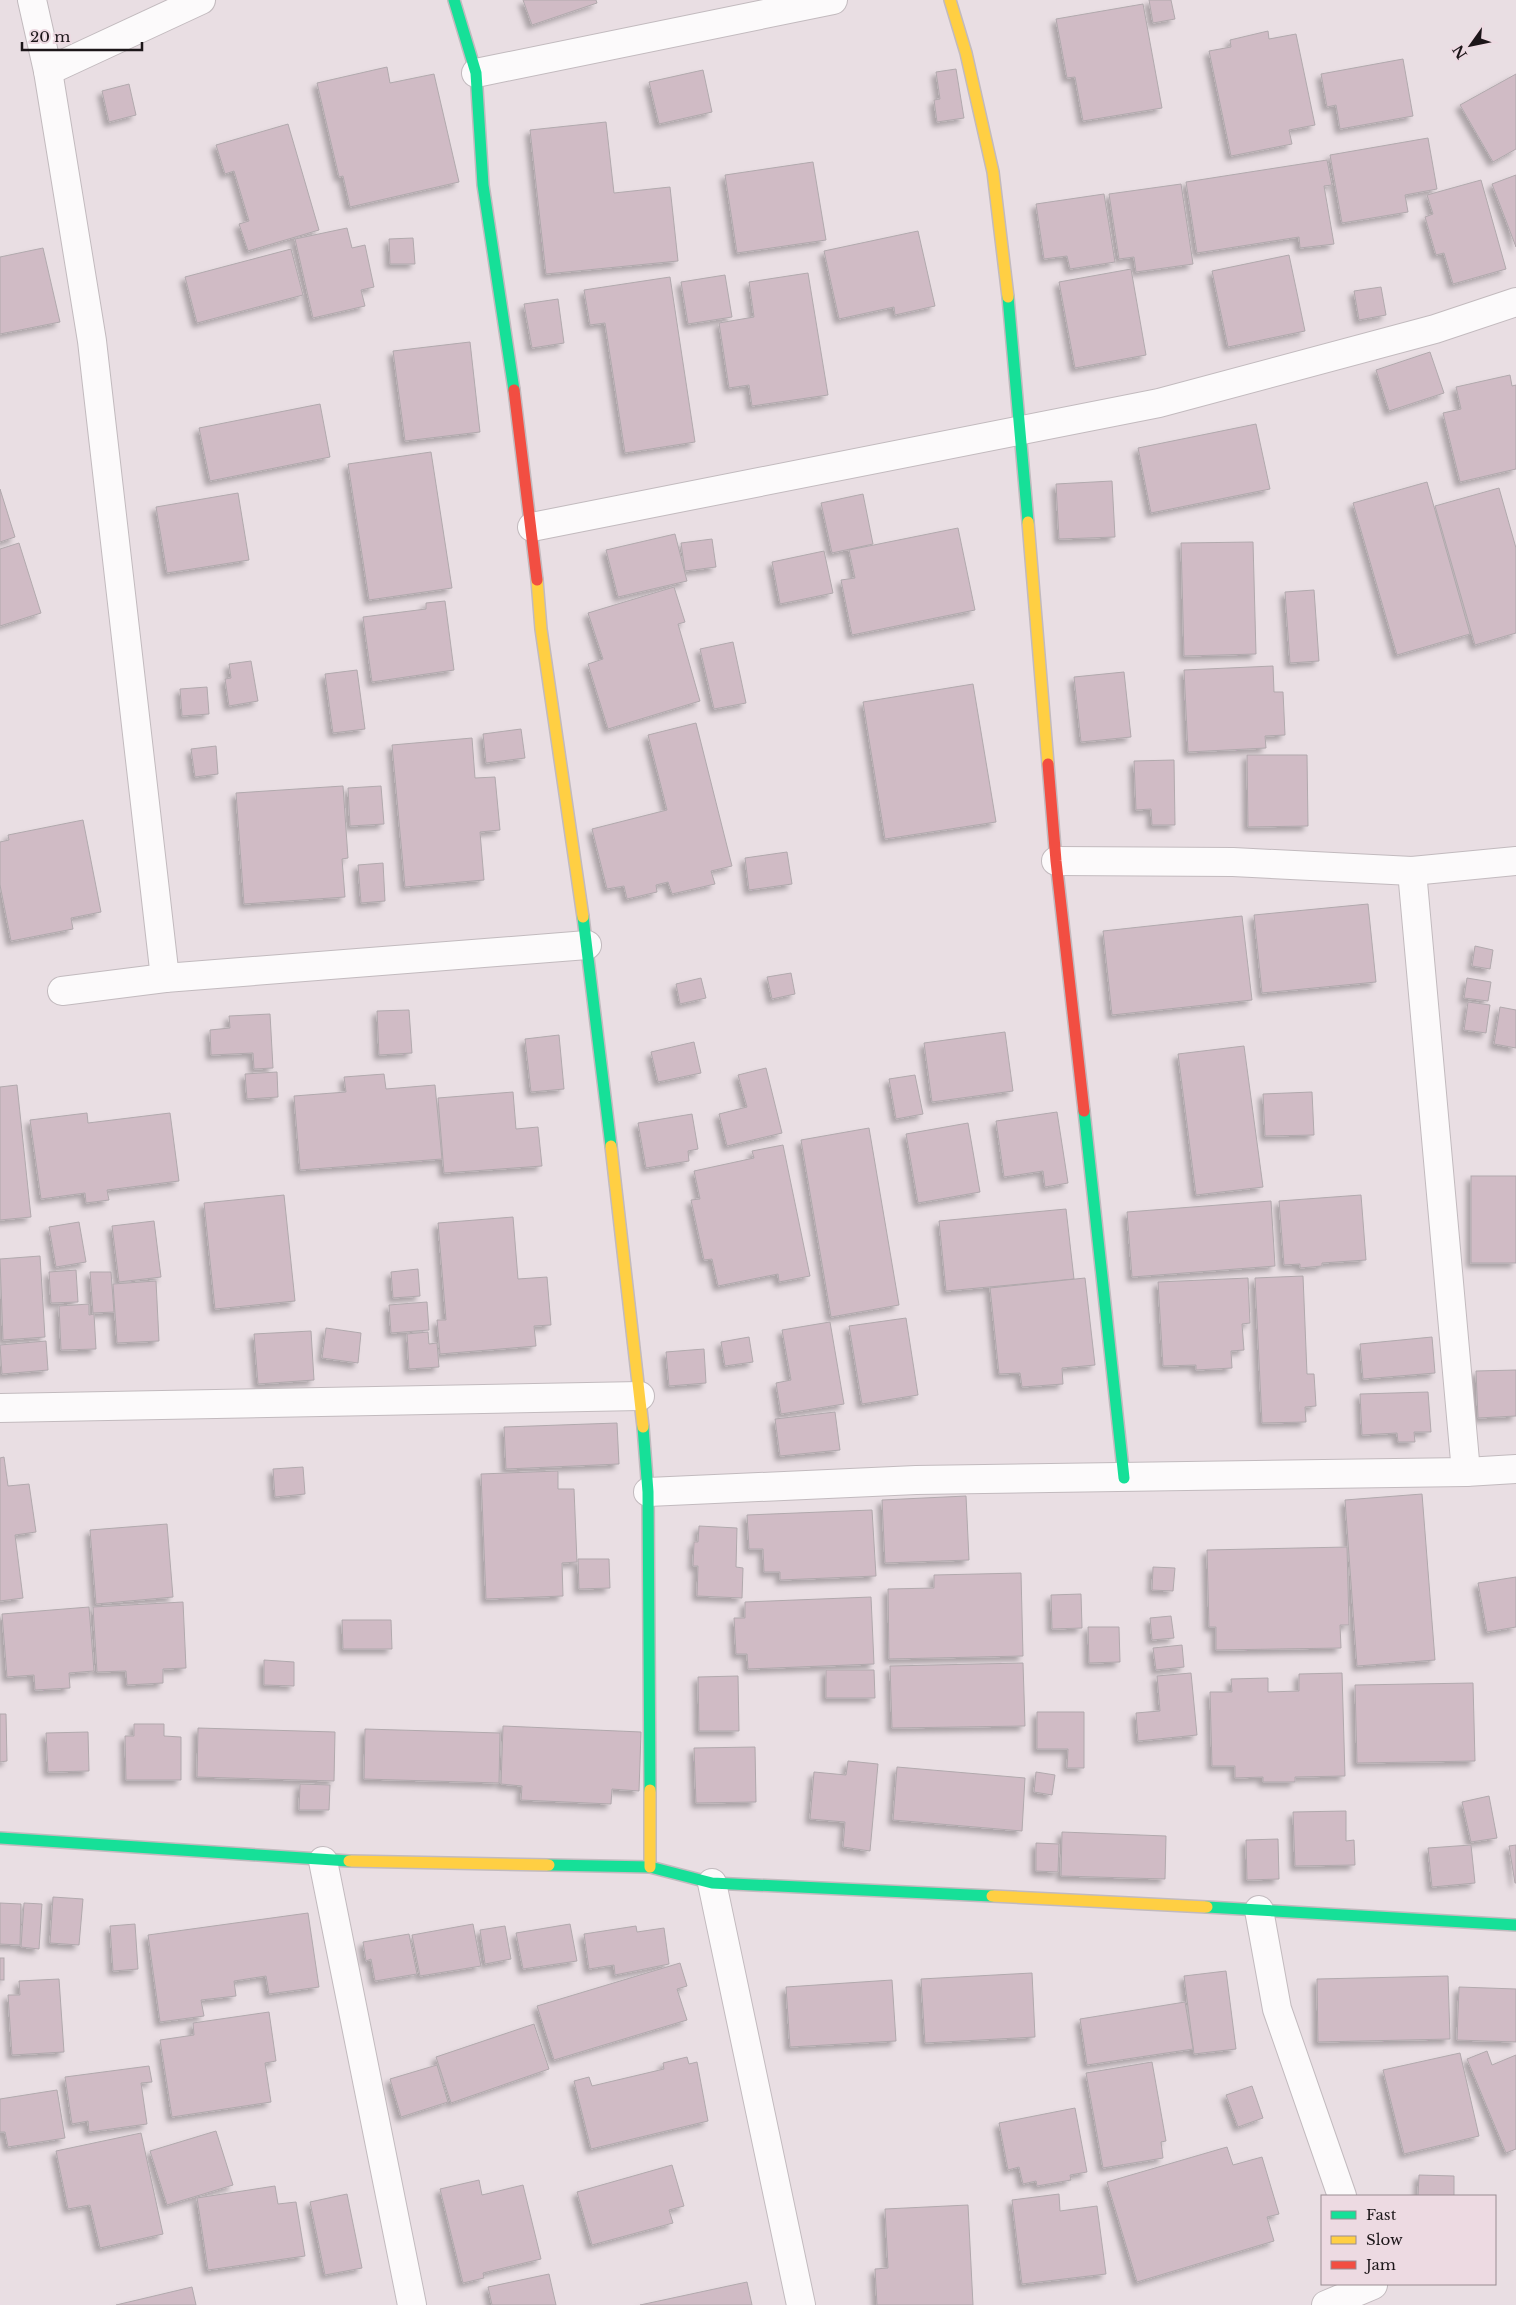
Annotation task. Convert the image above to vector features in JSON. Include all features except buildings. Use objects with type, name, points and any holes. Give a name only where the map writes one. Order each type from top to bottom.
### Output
[{"type":"street","points":[[32,0],[48,71],[92,341],[165,978]]},
{"type":"street","points":[[48,71],[201,0]]},
{"type":"street","points":[[454,0],[476,73],[482,185],[516,400],[532,527],[541,629],[587,945],[640,1396],[648,1492],[650,1867]]},
{"type":"street","points":[[476,73],[834,0]]},
{"type":"street","points":[[950,0],[966,53],[993,172],[1014,347],[1019,431],[1056,861],[1124,1478]]},
{"type":"street","points":[[532,527],[1159,403],[1435,328],[1516,302]]},
{"type":"street","points":[[1056,861],[1233,862],[1412,872],[1516,861]]},
{"type":"street","points":[[1412,872],[1466,1472]]},
{"type":"street","points":[[62,991],[165,978],[587,945]]},
{"type":"street","points":[[0,1408],[640,1396]]},
{"type":"street","points":[[648,1492],[916,1480],[1466,1472],[1516,1468]]},
{"type":"street","points":[[0,1838],[323,1861],[650,1867],[712,1882],[1516,1925]]},
{"type":"street","points":[[323,1861],[412,2305]]},
{"type":"street","points":[[712,1882],[801,2305]]},
{"type":"street","points":[[1259,1910],[1276,2009],[1342,2195]]},
{"type":"street","points":[[1326,2305],[1375,2291]]},
{"type":"traffic: fast","points":[[454,0],[476,73],[483,185],[514,390]]},
{"type":"traffic: fast","points":[[1008,297],[1028,522]]},
{"type":"traffic: fast","points":[[583,917],[611,1146]]},
{"type":"traffic: fast","points":[[1084,1111],[1124,1478]]},
{"type":"traffic: fast","points":[[643,1427],[648,1492],[650,1790]]},
{"type":"traffic: fast","points":[[0,1838],[349,1861]]},
{"type":"traffic: fast","points":[[549,1865],[650,1867],[712,1883],[992,1896]]},
{"type":"traffic: fast","points":[[1207,1907],[1516,1925]]},
{"type":"traffic: slow","points":[[950,0],[966,53],[993,172],[1008,297]]},
{"type":"traffic: slow","points":[[1028,522],[1048,764]]},
{"type":"traffic: slow","points":[[537,580],[541,629],[583,917]]},
{"type":"traffic: slow","points":[[611,1146],[643,1427]]},
{"type":"traffic: slow","points":[[650,1790],[650,1867]]},
{"type":"traffic: slow","points":[[349,1861],[549,1865]]},
{"type":"traffic: slow","points":[[992,1896],[1207,1907]]},
{"type":"traffic: jam","points":[[514,390],[537,580]]},
{"type":"traffic: jam","points":[[1048,764],[1056,861],[1084,1111]]}]
